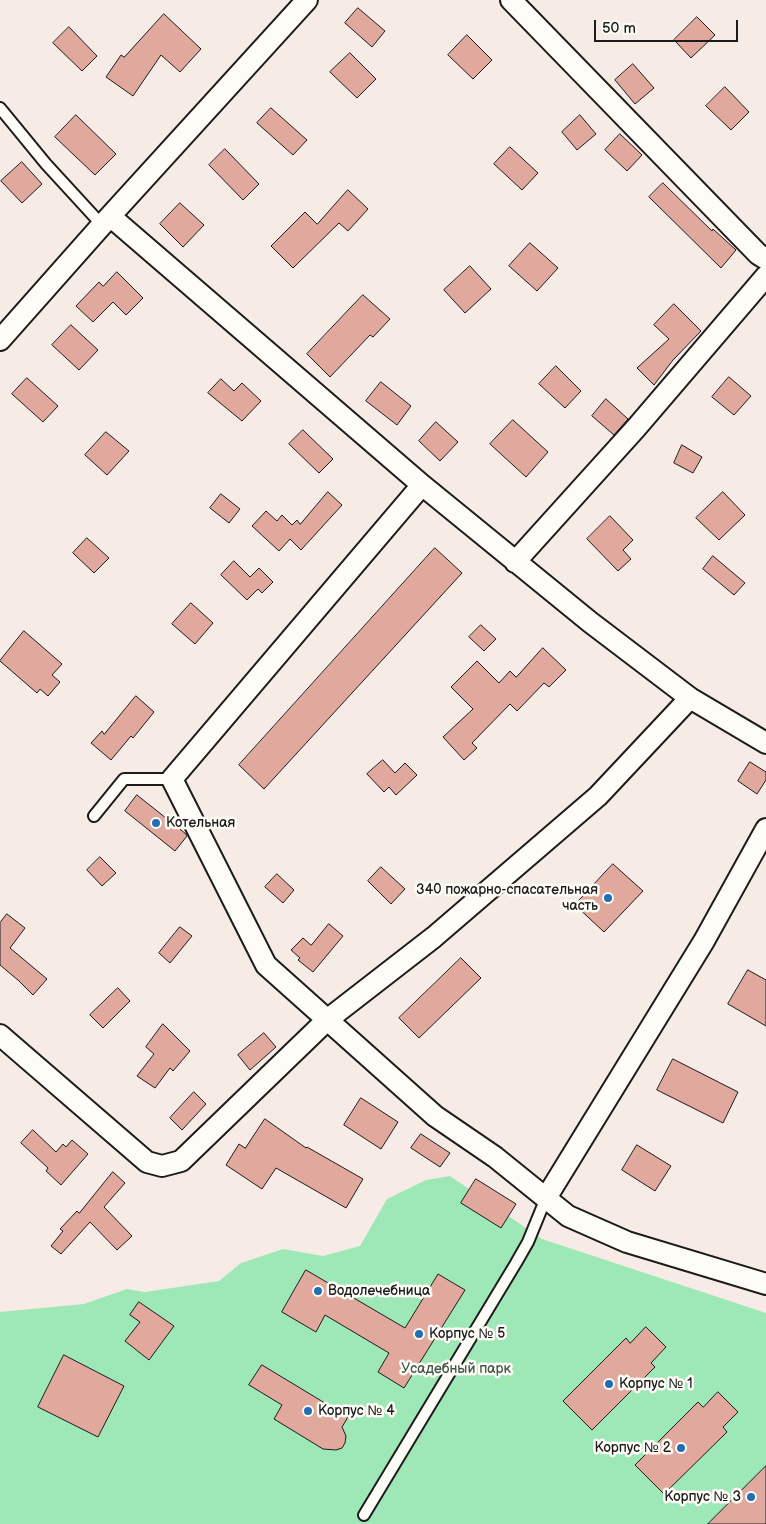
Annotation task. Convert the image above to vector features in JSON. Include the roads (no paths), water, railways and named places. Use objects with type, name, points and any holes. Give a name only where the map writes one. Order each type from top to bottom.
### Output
[{"type":"street","points":[[0,340],[307,0]]},
{"type":"street","points":[[511,0],[758,254],[766,259]]},
{"type":"street","points":[[106,221],[422,485],[590,622],[690,698],[766,743]]},
{"type":"street","points":[[515,562],[636,428],[766,276]]},
{"type":"street","points":[[422,485],[172,779],[266,965],[435,1116],[495,1157],[568,1216],[627,1242],[766,1284]]},
{"type":"street","points":[[0,1035],[146,1162],[162,1166],[181,1161],[327,1020],[434,937],[598,796],[690,698]]},
{"type":"street","points":[[546,1198],[704,941],[766,829]]},
{"type":"lane","points":[[0,108],[46,164],[106,221]]},
{"type":"lane","points":[[94,816],[124,779],[172,779]]},
{"type":"lane","points":[[364,1515],[516,1263],[528,1242],[546,1198]]},
{"type":"place","name":"Котельная","points":[[156,823]]},
{"type":"place","name":"340 пожарно-спасательная часть","points":[[608,898]]},
{"type":"place","name":"Водолечебница","points":[[318,1291]]},
{"type":"place","name":"Корпус № 5","points":[[419,1334]]},
{"type":"place","name":"Корпус № 1","points":[[609,1384]]},
{"type":"place","name":"Корпус № 4","points":[[308,1411]]},
{"type":"place","name":"Корпус № 2","points":[[681,1448]]},
{"type":"place","name":"Корпус № 3","points":[[751,1497]]},
{"type":"park label","name":"Усадебный парк","points":[[456,1369]]}]
